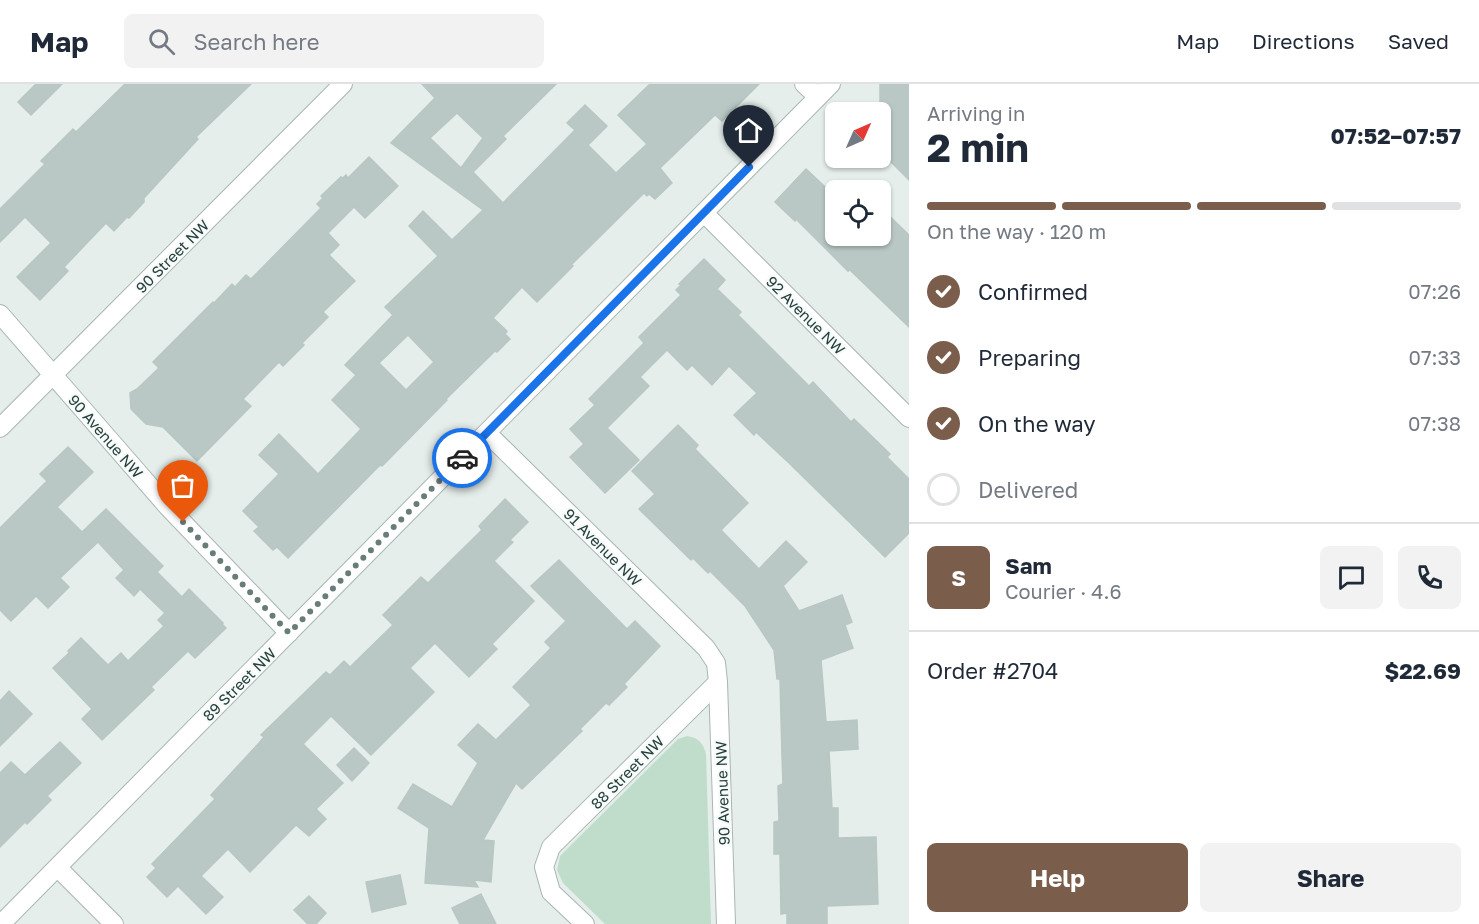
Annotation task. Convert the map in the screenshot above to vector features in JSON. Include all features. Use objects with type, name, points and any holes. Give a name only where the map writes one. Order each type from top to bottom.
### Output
[{"type":"street","name":"90 Street NW","points":[[0,428],[343,84]]},
{"type":"street","points":[[804,84],[818,98]]},
{"type":"street","name":"89 Street NW","points":[[1,924],[831,84]]},
{"type":"street","name":"92 Avenue NW","points":[[704,213],[909,418]]},
{"type":"street","name":"90 Avenue NW","points":[[0,314],[168,507],[289,633]]},
{"type":"street","name":"91 Avenue NW","points":[[487,432],[706,648],[716,663]]},
{"type":"street","name":"90 Avenue NW","points":[[716,663],[726,924]]},
{"type":"street","name":"88 Street NW","points":[[585,924],[551,892],[544,867],[551,847],[718,682]]},
{"type":"street","points":[[58,868],[114,924]]},
{"type":"green space","points":[[687,736],[700,742],[706,754],[711,924],[605,924],[563,883],[557,870],[560,856],[678,739]]},
{"type":"building","points":[[36,84],[62,84],[31,115],[18,102]]},
{"type":"building","points":[[125,84],[251,84],[196,137],[198,139],[144,198],[144,202],[129,218],[127,217],[114,231],[106,223],[64,267],[68,271],[40,300],[17,277],[51,243],[25,217],[0,242],[0,209],[45,164],[41,161],[73,129],[76,132]]},
{"type":"building","points":[[422,84],[556,84],[503,136],[506,139],[473,172],[503,203],[575,130],[567,123],[585,105],[607,126],[588,145],[616,173],[647,144],[618,115],[650,84],[759,84],[722,121],[715,115],[660,168],[672,183],[655,199],[644,193],[537,302],[522,287],[493,318],[507,331],[505,334],[510,339],[446,399],[382,466],[380,465],[288,558],[277,547],[273,550],[254,531],[259,527],[243,511],[279,474],[259,455],[279,434],[318,474],[361,429],[332,400],[356,375],[345,365],[393,315],[385,307],[438,256],[409,226],[423,211],[452,240],[483,210],[391,143],[435,98]],"holes":[[[457,113],[483,138],[461,168],[430,138]],[[408,335],[434,362],[406,390],[379,363]]]},
{"type":"building","points":[[880,84],[909,84],[909,180],[891,162],[891,102],[880,102]]},
{"type":"building","points":[[369,157],[398,186],[365,218],[354,207],[328,233],[339,245],[329,255],[355,281],[323,312],[328,317],[302,343],[304,345],[283,366],[279,362],[243,399],[251,406],[197,461],[163,427],[146,424],[131,409],[130,393],[159,368],[153,362],[213,302],[232,284],[235,287],[246,275],[251,279],[321,208],[317,204],[323,198],[321,196],[341,177],[346,175],[348,178]]},
{"type":"building","points":[[806,169],[825,187],[825,246],[891,246],[891,218],[909,235],[909,327],[796,219],[795,221],[775,202]]},
{"type":"building","points":[[704,259],[725,280],[717,289],[741,312],[738,315],[809,386],[813,382],[851,422],[854,419],[890,454],[887,457],[909,479],[909,533],[885,557],[788,462],[756,432],[754,435],[734,415],[757,393],[729,366],[712,385],[692,365],[687,370],[667,350],[640,377],[649,386],[607,428],[639,460],[605,493],[570,457],[584,444],[570,429],[595,405],[589,399],[644,343],[639,337],[681,295],[676,290],[681,285],[679,284]]},
{"type":"building","points":[[678,425],[698,445],[695,449],[748,503],[721,530],[759,569],[786,541],[807,562],[783,586],[799,611],[842,595],[852,622],[845,625],[853,648],[821,660],[826,722],[857,720],[858,749],[829,751],[832,808],[838,808],[838,838],[876,837],[878,904],[827,906],[827,924],[787,924],[787,913],[781,914],[780,854],[774,854],[774,822],[779,821],[778,786],[783,784],[780,679],[777,679],[774,650],[745,606],[710,571],[708,573],[693,558],[691,560],[639,509],[655,494],[632,471]]},
{"type":"building","points":[[68,447],[93,472],[57,507],[82,532],[106,509],[163,566],[157,572],[182,597],[189,589],[226,628],[195,658],[188,651],[151,687],[154,690],[102,740],[82,719],[92,709],[53,668],[81,638],[108,665],[121,653],[128,661],[164,626],[158,620],[165,613],[140,589],[134,596],[116,578],[124,570],[98,542],[60,578],[69,587],[48,608],[36,596],[11,621],[0,610],[0,528],[47,481],[40,474]]},
{"type":"building","points":[[505,499],[528,522],[510,540],[513,542],[494,561],[534,601],[492,644],[497,649],[469,677],[435,643],[410,668],[434,692],[371,755],[331,716],[303,744],[343,783],[316,809],[326,819],[309,836],[296,825],[250,872],[228,849],[201,876],[223,897],[206,914],[178,886],[167,897],[147,877],[156,868],[152,864],[215,799],[211,795],[264,737],[261,735],[326,672],[330,675],[344,661],[350,667],[393,625],[383,615],[421,577],[428,583],[482,530],[479,526]]},
{"type":"building","points":[[559,560],[627,629],[635,621],[660,646],[624,684],[627,687],[609,705],[606,703],[580,729],[582,731],[522,789],[516,783],[483,840],[494,841],[491,882],[474,880],[478,887],[425,883],[429,828],[398,808],[413,784],[452,807],[478,763],[458,745],[478,724],[496,740],[531,705],[513,687],[551,648],[545,642],[566,621],[531,586]]},
{"type":"building","points":[[9,691],[32,714],[0,746],[0,701]]},
{"type":"building","points":[[60,742],[81,763],[47,796],[51,800],[0,847],[0,773],[11,762],[25,775]]},
{"type":"building","points":[[354,748],[369,763],[352,781],[337,765]]},
{"type":"building","points":[[400,875],[406,904],[372,912],[366,882]]},
{"type":"building","points":[[481,894],[496,924],[460,924],[452,908]]},
{"type":"building","points":[[309,896],[326,913],[316,924],[308,924],[294,910]]},
{"type":"way so far","points":[[183,522],[289,633],[462,458]]},
{"type":"route","points":[[462,458],[749,167]]}]
